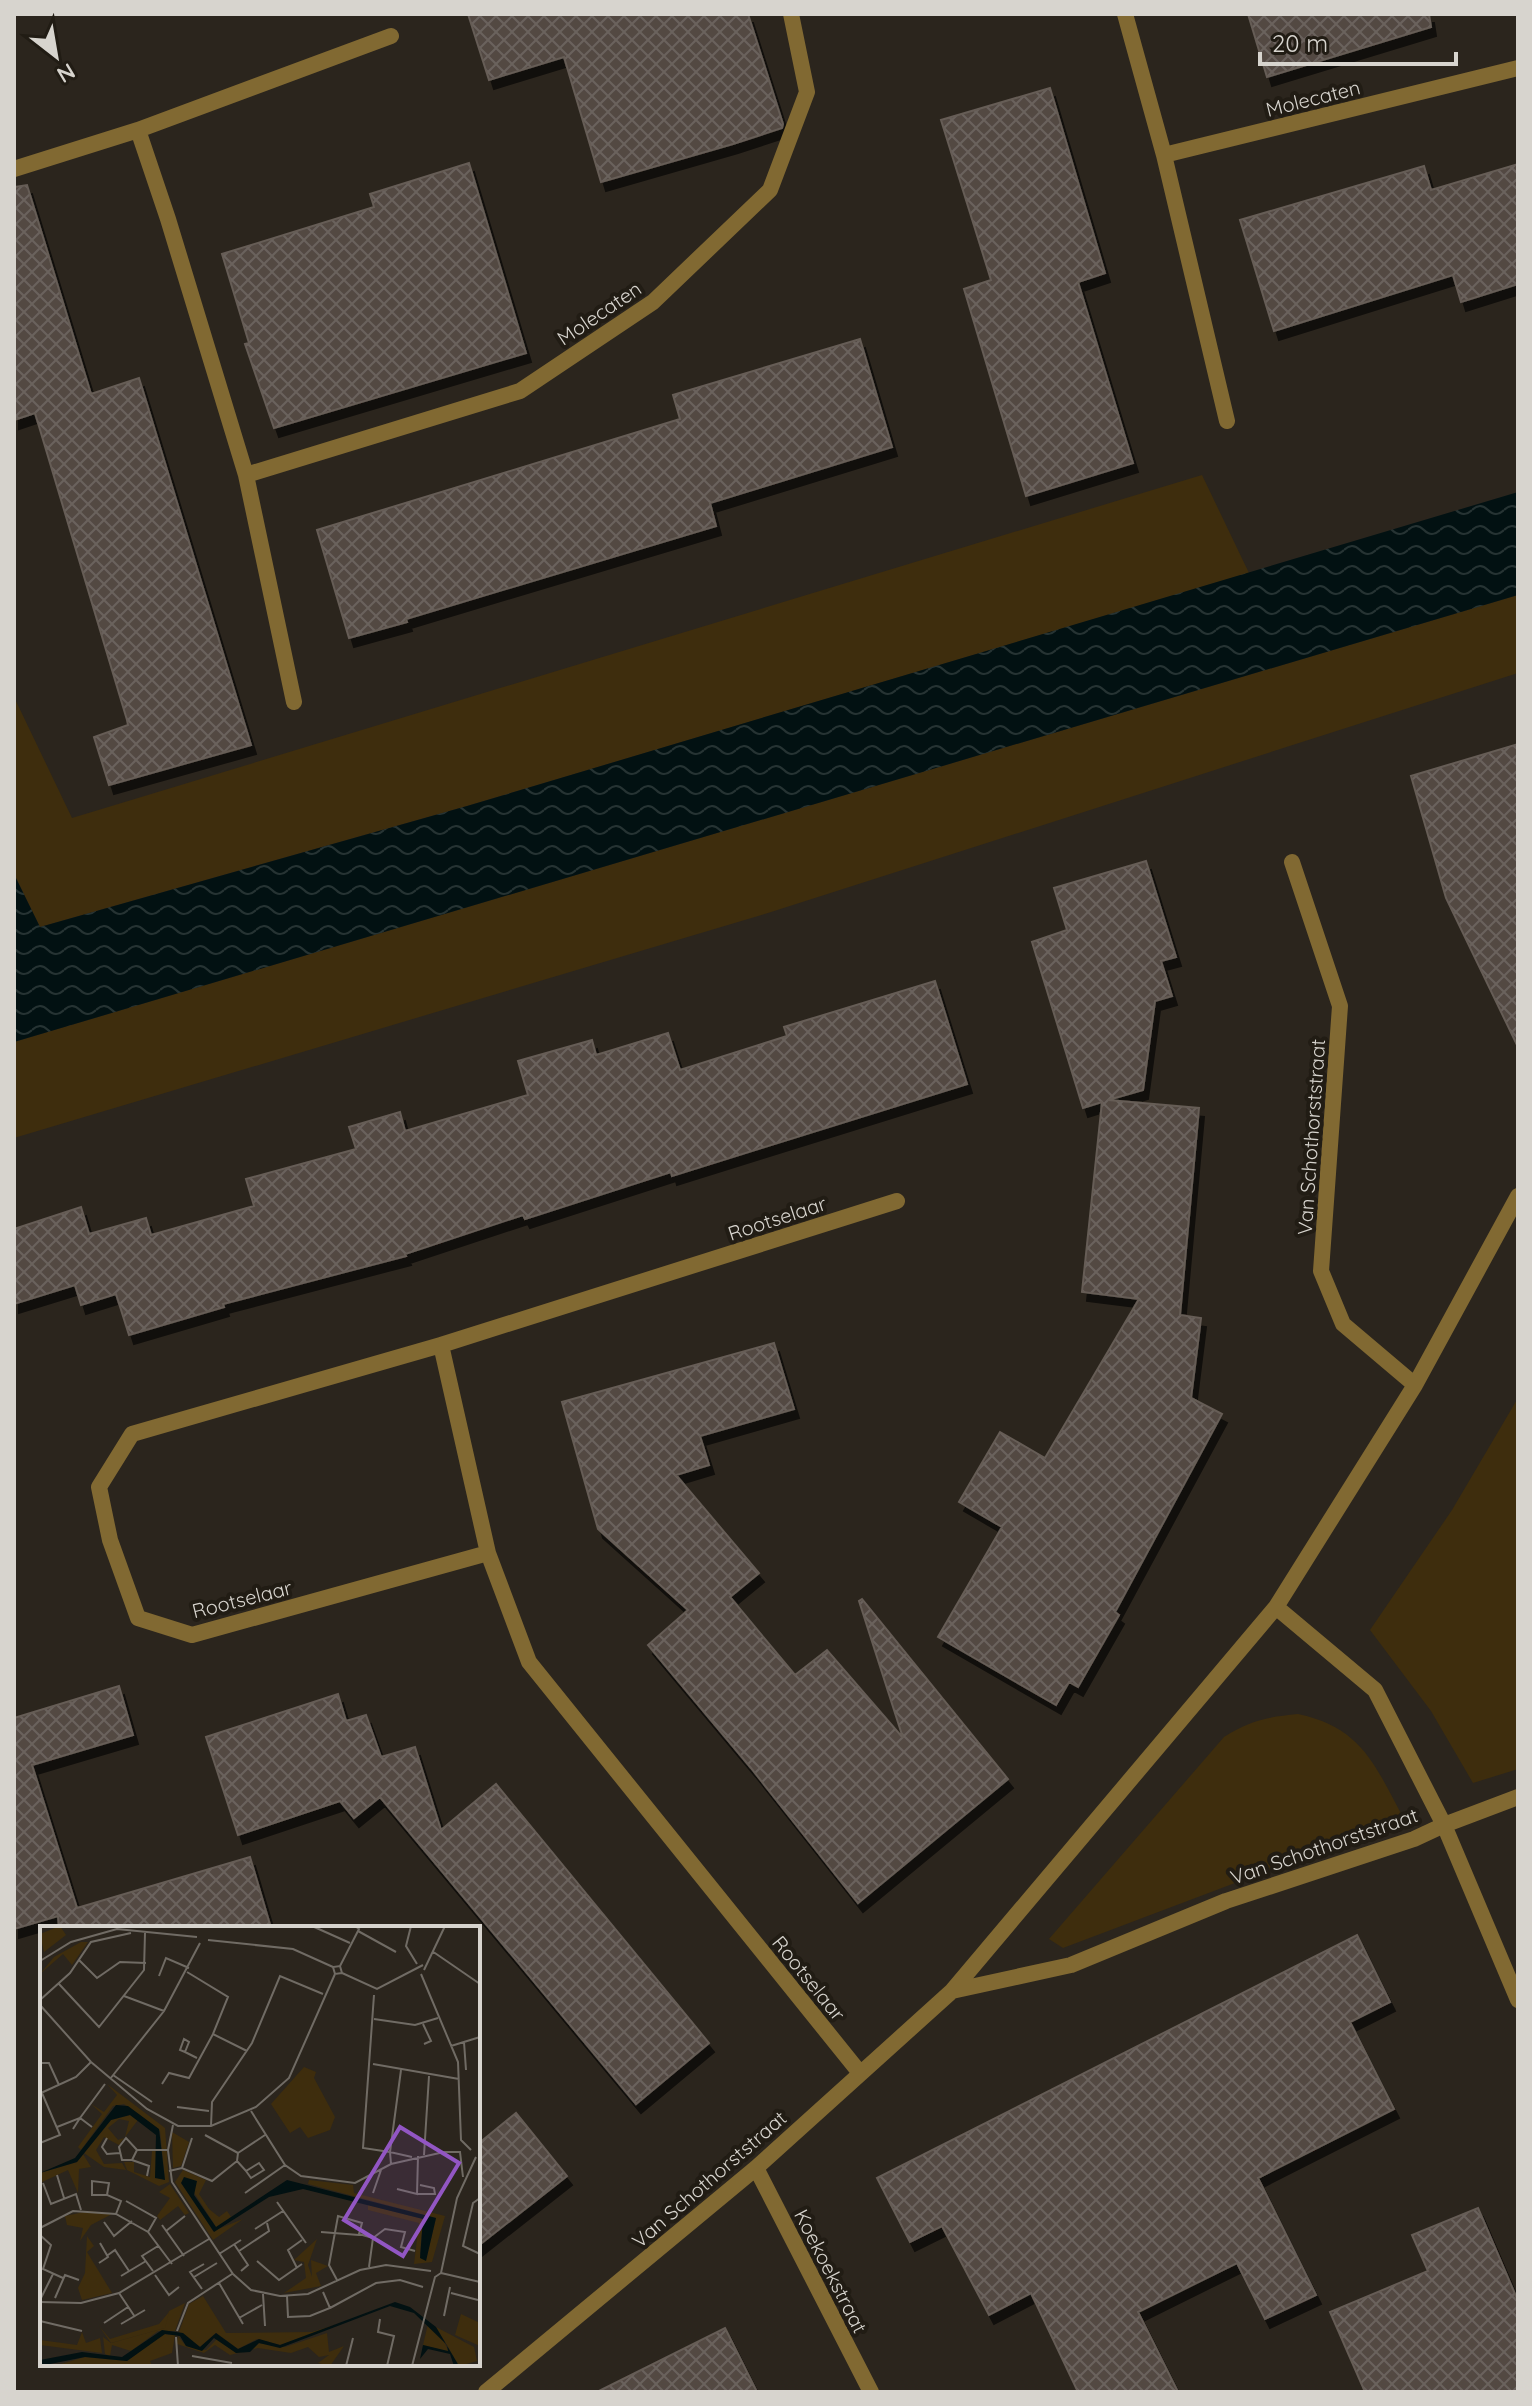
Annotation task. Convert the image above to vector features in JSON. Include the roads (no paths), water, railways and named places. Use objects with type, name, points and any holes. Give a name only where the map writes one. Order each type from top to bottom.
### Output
[{"type":"street","name":"Molecaten","points":[[246,475],[520,391],[653,302],[770,190],[807,92],[791,14]]},
{"type":"street","points":[[1125,14],[1164,155],[1227,421]]},
{"type":"street","points":[[14,169],[138,130],[391,36]]},
{"type":"street","name":"Molecaten","points":[[1164,155],[1518,68]]},
{"type":"street","points":[[138,130],[246,475],[294,702]]},
{"type":"street","name":"Van Schothorststraat","points":[[1292,862],[1340,1006],[1321,1271],[1343,1324],[1415,1385]]},
{"type":"street","name":"Van Schothorststraat","points":[[486,2392],[756,2168],[952,1991],[1276,1607],[1415,1385],[1518,1196]]},
{"type":"street","name":"Rootselaar","points":[[488,1553],[192,1635],[138,1618],[110,1540],[99,1487],[132,1434],[441,1345],[897,1201]]},
{"type":"street","name":"Rootselaar","points":[[441,1345],[488,1553],[529,1662],[860,2073]]},
{"type":"street","name":"Van Schothorststraat","points":[[952,1991],[1071,1965],[1226,1901],[1414,1839],[1444,1825],[1375,1690],[1276,1607]]},
{"type":"street","points":[[1518,1797],[1444,1825],[1518,2000]]},
{"type":"street","name":"Koekoekstraat","points":[[756,2168],[871,2392]]},
{"type":"water","points":[[1518,492],[1518,595],[14,1042],[14,874],[40,927],[467,806]]}]
